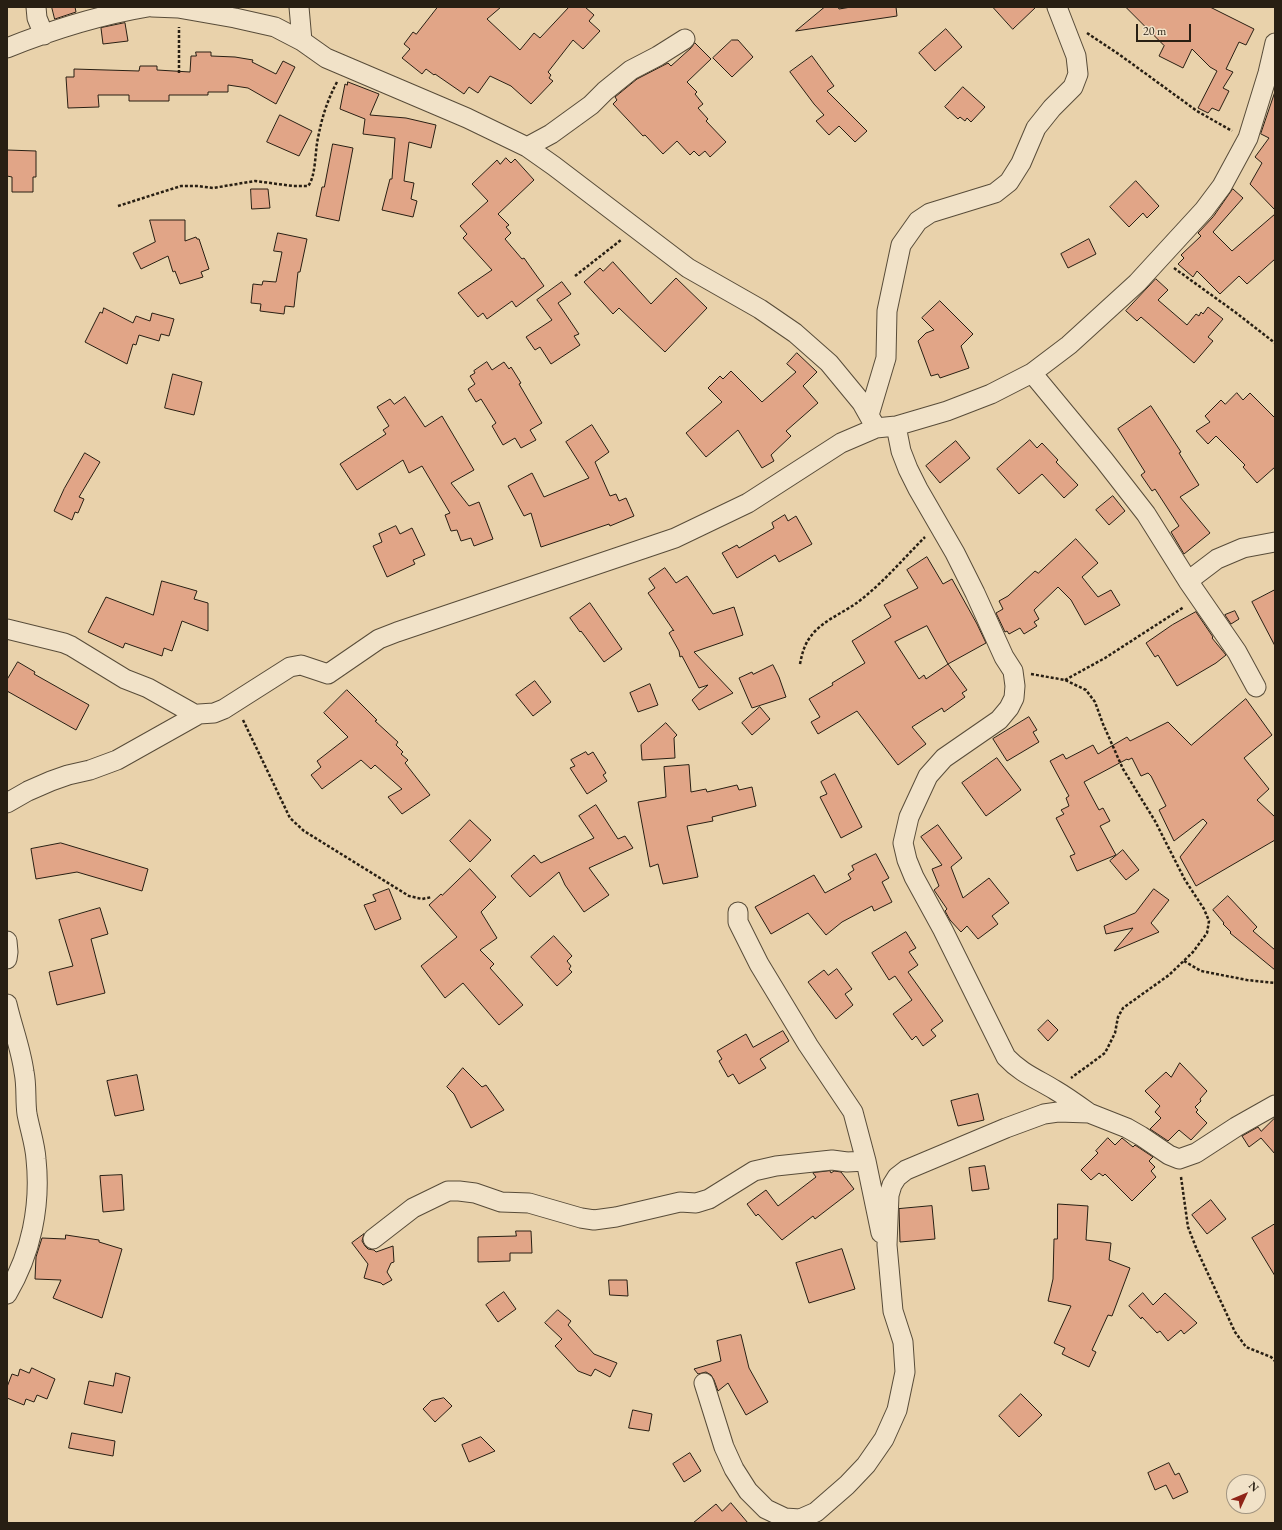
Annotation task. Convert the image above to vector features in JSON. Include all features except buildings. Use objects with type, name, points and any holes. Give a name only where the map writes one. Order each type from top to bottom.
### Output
[{"type":"street","points":[[36,7],[37,18],[44,35]]},
{"type":"street","points":[[7,48],[119,12],[148,7]]},
{"type":"street","points":[[152,7],[178,8],[275,27],[302,42],[326,58],[467,118],[527,147],[688,268],[760,309],[795,333],[829,362],[862,403],[872,422]]},
{"type":"street","points":[[299,7],[302,42]]},
{"type":"street","points":[[7,803],[50,781],[90,770],[117,760],[196,716],[203,713],[214,713],[235,703],[290,667],[301,665],[328,674],[379,639],[675,538],[748,503],[872,422],[886,358],[887,311],[901,245],[918,221],[930,213],[995,193],[1009,182],[1021,163],[1036,128],[1052,108],[1073,87],[1078,74],[1076,56],[1060,12]]},
{"type":"street","points":[[527,147],[551,134],[591,105],[605,91],[631,70],[658,56],[685,39]]},
{"type":"street","points":[[872,422],[896,426],[948,411],[991,394],[1032,373],[1069,345],[1115,304],[1137,283],[1159,257],[1204,210],[1222,186],[1248,138],[1272,76],[1275,43]]},
{"type":"street","points":[[1032,373],[1104,460],[1146,514],[1199,597],[1237,652],[1256,687]]},
{"type":"street","points":[[896,426],[901,451],[908,469],[975,592],[1004,657],[1013,671],[1016,686],[1014,698],[1009,708],[999,720],[944,758],[928,776],[909,817],[903,843],[907,860],[914,877],[943,930],[1006,1057],[1021,1071],[1055,1090],[1089,1113],[1127,1128],[1169,1155],[1179,1159],[1196,1153],[1236,1127],[1275,1105]]},
{"type":"street","points":[[1188,580],[1217,559],[1243,548],[1275,542]]},
{"type":"street","points":[[7,630],[64,643],[71,646],[125,679],[148,688],[196,716]]},
{"type":"street","points":[[738,912],[738,922],[759,964],[808,1045],[853,1112],[866,1161],[871,1190],[888,1261]]},
{"type":"street","points":[[7,940],[7,960]]},
{"type":"street","points":[[7,1004],[10,1028],[24,1071],[27,1113],[36,1158],[38,1181],[35,1221],[32,1234],[10,1282]]},
{"type":"street","points":[[704,1383],[724,1447],[734,1469],[748,1491],[766,1509],[785,1518],[800,1519],[816,1512],[847,1485],[866,1465],[884,1439],[897,1410],[905,1372],[903,1342],[893,1311],[887,1245],[889,1195],[892,1185],[897,1177],[906,1170],[1006,1128],[1044,1114],[1058,1112],[1089,1113]]},
{"type":"street","points":[[373,1239],[413,1208],[448,1191],[475,1193],[501,1202],[529,1204],[594,1220],[616,1217],[680,1202],[696,1203],[709,1199],[754,1171],[776,1166],[832,1160],[847,1162],[866,1161]]},
{"type":"path","points":[[178,8],[180,42],[179,73]]},
{"type":"path","points":[[1060,12],[1196,111],[1224,128],[1248,138]]},
{"type":"path","points":[[118,206],[181,186],[213,188],[255,181],[293,186],[308,186],[313,177],[318,137],[326,105],[345,66]]},
{"type":"path","points":[[575,276],[635,228]]},
{"type":"path","points":[[1159,257],[1275,343]]},
{"type":"path","points":[[800,664],[804,647],[812,635],[831,619],[858,602],[878,585],[938,524]]},
{"type":"path","points":[[1065,680],[1129,643],[1199,597]]},
{"type":"path","points":[[1013,671],[1023,674],[1036,674],[1065,680],[1086,690],[1095,702],[1102,724],[1122,769],[1155,821],[1186,880],[1204,909],[1209,922],[1207,933],[1193,952],[1169,975],[1123,1008],[1118,1017],[1115,1033],[1105,1053],[1055,1090]]},
{"type":"path","points":[[235,703],[256,750],[290,818],[304,830],[409,896],[422,899],[432,897]]},
{"type":"path","points":[[1184,961],[1201,971],[1247,980],[1275,983]]},
{"type":"path","points":[[1179,1159],[1188,1227],[1216,1293],[1235,1332],[1246,1346],[1271,1357],[1275,1361]]}]
